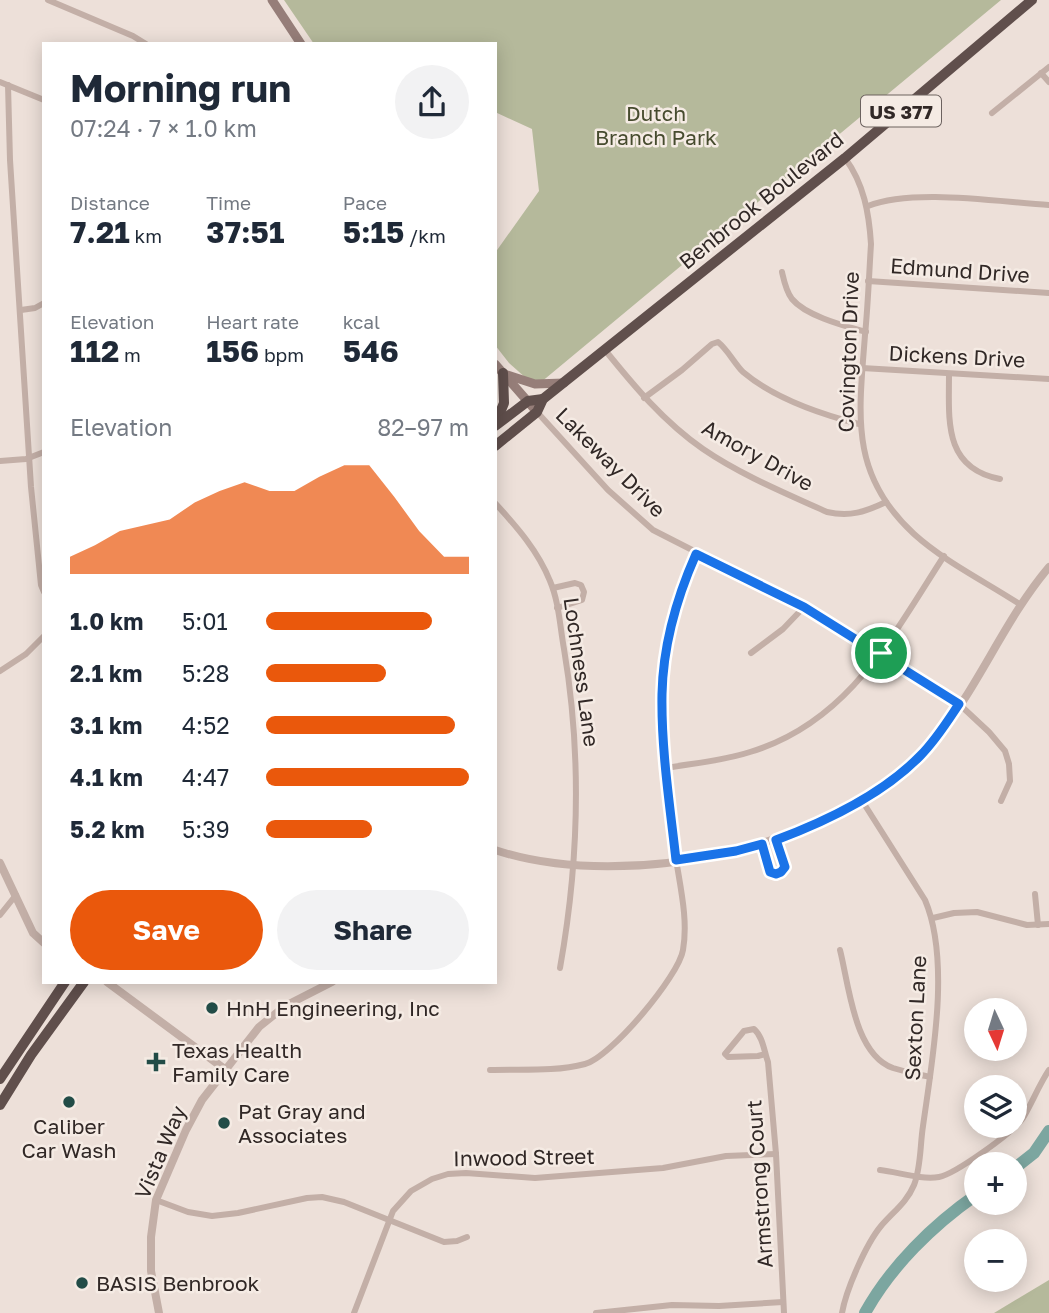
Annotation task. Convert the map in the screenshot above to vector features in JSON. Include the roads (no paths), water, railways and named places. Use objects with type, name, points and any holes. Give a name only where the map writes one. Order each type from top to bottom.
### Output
[{"type":"highway","name":"Benbrook Boulevard","points":[[497,424],[528,401],[542,399],[564,383],[845,158],[1032,0]]},
{"type":"highway","points":[[497,420],[504,403],[499,369]]},
{"type":"highway","points":[[497,444],[537,412],[542,399]]},
{"type":"highway","points":[[0,1079],[64,984]]},
{"type":"highway","points":[[0,1105],[31,1055],[84,984]]},
{"type":"main road","points":[[272,0],[300,42]]},
{"type":"main road","points":[[499,369],[535,384],[564,383]]},
{"type":"main road","points":[[499,369],[537,412]]},
{"type":"street","points":[[48,0],[143,42]]},
{"type":"street","points":[[992,113],[1049,67]]},
{"type":"street","points":[[1041,73],[1049,82]]},
{"type":"street","points":[[0,82],[42,99]]},
{"type":"street","points":[[8,85],[10,160],[30,457],[42,587]]},
{"type":"street","name":"Covington Drive","points":[[845,158],[868,206],[871,244],[859,424],[866,461],[886,502],[913,533],[1021,605]]},
{"type":"street","points":[[868,206],[885,199],[927,197],[1049,205]]},
{"type":"street","points":[[782,272],[788,292],[797,303],[820,316],[866,332]]},
{"type":"street","name":"Edmund Drive","points":[[868,281],[1049,293]]},
{"type":"street","points":[[21,310],[42,304]]},
{"type":"street","points":[[644,398],[718,342],[747,375],[769,389],[829,416],[859,424]]},
{"type":"street","name":"Amory Drive","points":[[605,350],[644,398],[704,449],[768,485],[827,512],[854,515],[886,502]]},
{"type":"street","name":"Dickens Drive","points":[[862,368],[1049,379]]},
{"type":"street","points":[[949,374],[949,425],[960,454],[967,465],[977,473],[1000,479]]},
{"type":"street","name":"Lakeway Drive","points":[[537,412],[574,454],[642,522],[666,539],[804,607],[959,704],[1005,751],[1010,781],[1001,801]]},
{"type":"street","points":[[0,461],[42,453]]},
{"type":"street","name":"Lochness Lane","points":[[497,505],[529,542],[552,588],[574,726],[574,865],[560,968]]},
{"type":"street","points":[[490,1070],[566,1067],[590,1063],[604,1053],[645,1010],[675,972],[683,951],[683,911],[666,768],[662,694],[679,595],[696,554]]},
{"type":"street","points":[[666,768],[749,753],[815,722],[860,681],[944,556]]},
{"type":"street","points":[[497,851],[529,859],[574,865],[647,864],[716,855],[776,840],[814,826],[885,784],[919,757],[939,735],[1021,605],[1049,567]]},
{"type":"street","points":[[552,588],[575,583],[581,585],[584,592],[582,600],[557,608]]},
{"type":"street","points":[[751,653],[783,629],[804,607]]},
{"type":"street","points":[[0,671],[20,659],[42,638]]},
{"type":"street","name":"Sexton Lane","points":[[842,1313],[850,1285],[878,1229],[902,1206],[914,1184],[930,1077],[939,974],[933,918],[925,900],[861,799]]},
{"type":"street","points":[[762,844],[770,872],[776,874],[785,867],[776,840]]},
{"type":"street","points":[[0,863],[33,933],[42,941]]},
{"type":"street","points":[[1035,894],[1038,925]]},
{"type":"street","points":[[0,915],[16,895]]},
{"type":"street","points":[[933,918],[954,913],[977,912],[1027,925],[1049,924]]},
{"type":"street","points":[[840,950],[859,1029],[869,1049],[891,1068],[930,1077]]},
{"type":"street","points":[[110,984],[226,1070]]},
{"type":"street","name":"Vista Way","points":[[159,1313],[151,1271],[151,1237],[156,1200],[186,1129],[202,1100],[242,1047],[272,1015],[328,984]]},
{"type":"street","name":"Armstrong Court","points":[[765,1054],[725,1055],[748,1029],[754,1029],[759,1034],[765,1054],[776,1154],[784,1313]]},
{"type":"street","points":[[880,1170],[939,1177],[953,1172],[1021,1121],[1049,1070]]},
{"type":"street","name":"Inwood Street","points":[[354,1313],[393,1211],[411,1191],[432,1179],[466,1173],[535,1178],[663,1168],[726,1156],[776,1154]]},
{"type":"street","points":[[156,1200],[188,1212],[212,1216],[322,1197],[344,1202],[444,1242],[467,1237]]},
{"type":"street","points":[[596,1313],[671,1304],[719,1306],[783,1301]]},
{"type":"waterway","points":[[1027,1159],[1049,1131]]},
{"type":"waterway","points":[[865,1313],[900,1263],[944,1219],[964,1204]]},
{"type":"place","name":"HnH Engineering, Inc","points":[[212,1008]]},
{"type":"place","name":"Texas Health Family Care","points":[[156,1062]]},
{"type":"place","name":"Caliber Car Wash","points":[[69,1102]]},
{"type":"place","name":"Pat Gray and Associates","points":[[224,1123]]},
{"type":"place","name":"BASIS Benbrook","points":[[82,1283]]},
{"type":"park label","name":"Dutch Branch Park","points":[[656,125]]}]
